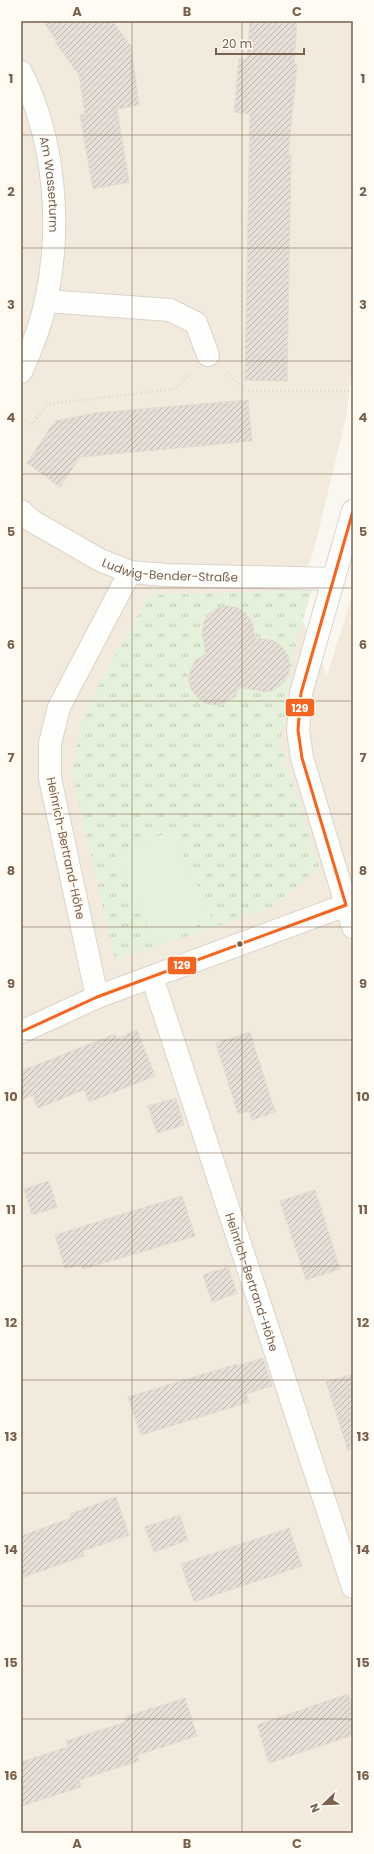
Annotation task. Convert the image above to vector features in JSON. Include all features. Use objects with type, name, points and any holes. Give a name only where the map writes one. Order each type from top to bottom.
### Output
[{"type":"street","name":"Am Wasserturm","points":[[21,72],[29,88],[44,139],[54,199],[54,247],[46,301],[21,372]]},
{"type":"street","points":[[46,301],[170,310],[196,324],[208,355]]},
{"type":"street","name":"Ludwig-Bender-Straße","points":[[21,511],[32,520],[100,560],[130,572],[166,575],[334,580]]},
{"type":"street","points":[[353,511],[301,693],[298,730],[302,758],[353,927]]},
{"type":"street","name":"Heinrich-Bertrand-Höhe","points":[[97,997],[50,778],[50,743],[59,707],[130,572]]},
{"type":"street","points":[[21,1032],[97,997],[346,905]]},
{"type":"street","name":"Heinrich-Bertrand-Höhe","points":[[152,977],[353,1587]]},
{"type":"path","points":[[21,418],[33,424],[47,404],[175,389],[208,355],[247,391],[353,391]]},
{"type":"shaded area","points":[[21,21],[353,21],[353,365],[346,417],[314,550],[295,603],[327,675],[353,592],[353,1833],[21,1833]]},
{"type":"green space","points":[[312,590],[297,638],[280,743],[319,868],[272,908],[115,960],[72,773],[82,715],[149,595]]},
{"type":"green space","points":[[172,830],[212,919],[155,944],[115,855]]},
{"type":"building","points":[[43,21],[112,21],[131,46],[139,105],[117,109],[129,182],[93,189],[80,115],[85,114],[79,75],[55,42],[57,41]]},
{"type":"building","points":[[250,21],[297,21],[294,64],[297,64],[288,155],[291,155],[287,381],[245,380],[250,114],[234,112],[239,59],[247,59]]},
{"type":"building","points":[[248,400],[252,441],[80,457],[60,487],[27,463],[55,421],[96,413]]},
{"type":"building","points":[[228,606],[238,608],[246,614],[252,622],[255,638],[274,641],[282,647],[288,656],[290,666],[288,676],[282,684],[274,690],[264,692],[240,687],[234,697],[226,702],[215,705],[205,703],[197,697],[191,689],[189,679],[191,669],[196,660],[206,654],[202,632],[204,622],[209,614],[217,608]]},
{"type":"building","points":[[137,1030],[155,1076],[89,1102],[84,1090],[38,1108],[33,1095],[21,1100],[21,1071],[115,1034],[117,1039]]},
{"type":"building","points":[[250,1032],[275,1112],[252,1120],[249,1111],[238,1114],[216,1043]]},
{"type":"building","points":[[176,1098],[184,1125],[157,1133],[148,1106]]},
{"type":"building","points":[[49,1181],[57,1207],[32,1215],[24,1189]]},
{"type":"building","points":[[315,1190],[340,1269],[306,1280],[280,1201]]},
{"type":"building","points":[[182,1196],[195,1236],[83,1269],[82,1264],[65,1269],[55,1235]]},
{"type":"building","points":[[228,1267],[237,1293],[212,1302],[203,1275]]},
{"type":"building","points":[[263,1358],[272,1386],[246,1394],[249,1402],[141,1435],[128,1397],[237,1364],[237,1366]]},
{"type":"building","points":[[353,1374],[353,1449],[348,1450],[326,1382]]},
{"type":"building","points":[[116,1497],[129,1535],[83,1551],[84,1556],[21,1578],[21,1536],[71,1518],[70,1514]]},
{"type":"building","points":[[180,1515],[188,1540],[154,1552],[145,1527]]},
{"type":"building","points":[[289,1528],[302,1566],[194,1602],[181,1564]]},
{"type":"building","points":[[348,1694],[353,1708],[353,1735],[269,1763],[257,1725]]},
{"type":"building","points":[[185,1698],[197,1736],[137,1755],[139,1761],[79,1780],[81,1787],[21,1806],[21,1762],[68,1747],[66,1741],[126,1722],[125,1717]]},
{"type":"transit line","name":"129","points":[[346,905],[302,758],[298,730],[301,693],[353,511]]},
{"type":"transit line","name":"129","points":[[21,1032],[97,997],[346,905]]}]
